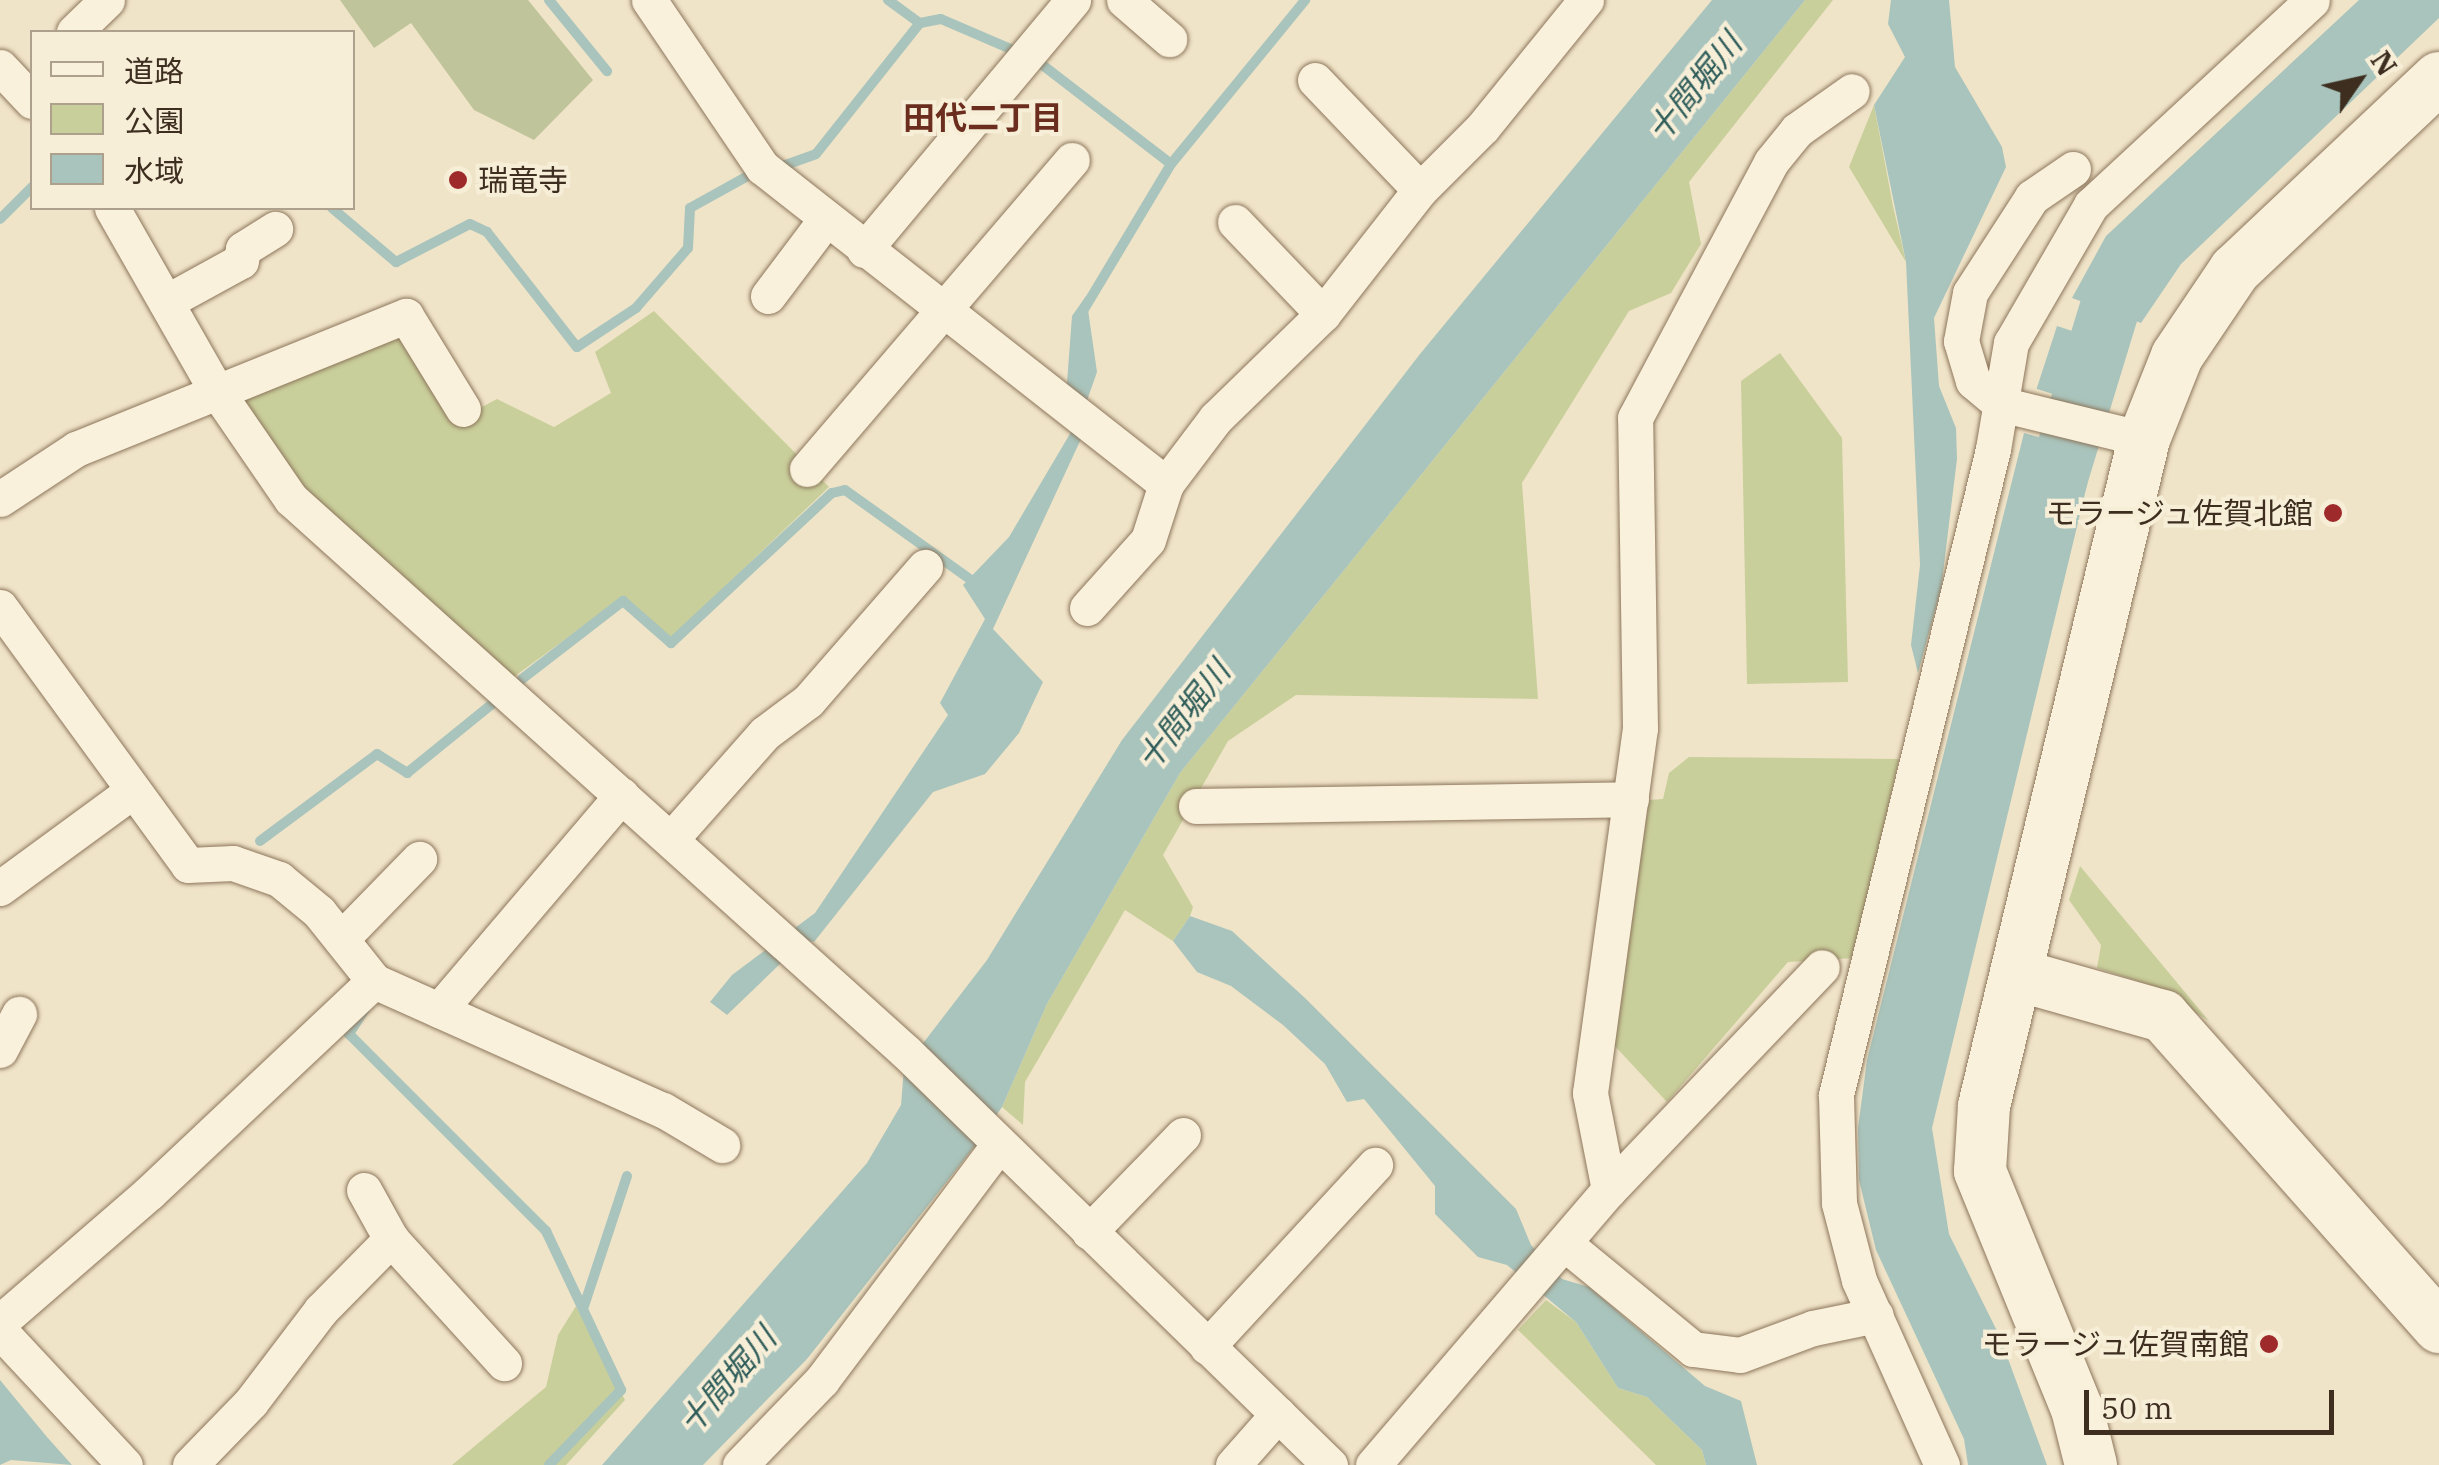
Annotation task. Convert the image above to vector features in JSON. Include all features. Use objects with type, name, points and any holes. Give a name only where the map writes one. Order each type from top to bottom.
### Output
[{"type":"street","points":[[76,30],[107,0]]},
{"type":"street","points":[[648,0],[767,172],[1166,484]]},
{"type":"street","points":[[864,250],[1073,0]]},
{"type":"street","points":[[1124,0],[1169,38]]},
{"type":"street","points":[[1086,608],[1148,540],[1166,484],[1216,418],[1323,314],[1420,190],[1483,127],[1586,0]]},
{"type":"street","points":[[1942,1465],[1859,1280],[1839,1204],[1836,1095],[2006,405],[2010,343],[2091,205],[2312,0]]},
{"type":"street","points":[[2091,1465],[2077,1408],[1980,1171],[1984,1106],[2018,975],[2132,436],[2177,356],[2235,270],[2439,78]]},
{"type":"street","points":[[1315,80],[1420,190]]},
{"type":"street","points":[[1610,1190],[1590,1094],[1640,728],[1635,418],[1771,162],[1798,130],[1852,91]]},
{"type":"street","points":[[807,469],[1072,160]]},
{"type":"street","points":[[2073,168],[2032,196],[1970,293],[1962,341],[1973,381],[2006,405],[2132,436]]},
{"type":"street","points":[[118,210],[216,390],[292,499],[906,1052],[1330,1465]]},
{"type":"street","points":[[768,296],[826,220]]},
{"type":"street","points":[[1235,222],[1323,314]]},
{"type":"street","points":[[166,302],[241,261],[243,249],[275,229]]},
{"type":"street","points":[[0,499],[76,449],[406,316],[463,410]]},
{"type":"street","points":[[672,838],[765,733],[808,701],[925,567]]},
{"type":"street","points":[[0,607],[130,793],[188,865],[232,863],[279,879],[342,940],[374,980],[663,1110],[722,1145]]},
{"type":"street","points":[[0,888],[130,793]]},
{"type":"street","points":[[439,1010],[622,795]]},
{"type":"street","points":[[1196,806],[1630,799]]},
{"type":"street","points":[[342,940],[419,858]]},
{"type":"street","points":[[1373,1465],[1610,1190],[1822,967]]},
{"type":"street","points":[[2018,975],[2163,1016],[2439,1326]]},
{"type":"street","points":[[0,1322],[150,1192],[374,980]]},
{"type":"street","points":[[0,1050],[19,1014]]},
{"type":"street","points":[[1088,1232],[1183,1136]]},
{"type":"street","points":[[740,1465],[822,1380],[996,1142]]},
{"type":"street","points":[[1207,1347],[1376,1165]]},
{"type":"street","points":[[364,1190],[391,1239],[504,1364]]},
{"type":"street","points":[[190,1465],[251,1402],[321,1310],[391,1239]]},
{"type":"street","points":[[1558,1250],[1693,1349],[1740,1355],[1813,1328],[1876,1315]]},
{"type":"street","points":[[0,1330],[124,1465]]},
{"type":"street","points":[[1233,1465],[1278,1414]]},
{"type":"green space","points":[[340,0],[528,0],[593,80],[534,140],[474,110],[411,23],[374,48]]},
{"type":"green space","points":[[1805,0],[1833,0],[1689,182],[1701,244],[1671,293],[1629,311],[1522,483],[1538,699],[1296,695],[1228,741],[1163,855],[1193,907],[1190,916],[1173,941],[1125,910],[1025,1082],[1023,1125],[1002,1107],[1047,1004],[1180,773]]},
{"type":"green space","points":[[1874,105],[1893,206],[1906,262],[1849,167]]},
{"type":"green space","points":[[654,311],[829,487],[670,639],[623,597],[511,679],[291,482],[239,393],[405,333],[459,419],[497,399],[554,427],[611,393],[595,352]]},
{"type":"green space","points":[[1780,353],[1842,438],[1848,682],[1747,684],[1741,381]]},
{"type":"green space","points":[[1689,757],[1899,759],[1855,958],[1788,962],[1667,1102],[1612,1043],[1649,800],[1663,799],[1669,773]]},
{"type":"green space","points":[[2080,866],[2209,1021],[2150,985],[2097,968],[2101,945],[2069,900]]},
{"type":"green space","points":[[1546,1300],[1576,1322],[1618,1388],[1647,1397],[1702,1450],[1706,1465],[1656,1465],[1518,1330]]},
{"type":"green space","points":[[576,1306],[625,1400],[566,1465],[452,1465],[546,1387],[558,1335]]},
{"type":"water","name":"十間堀川","points":[[1712,0],[1805,0],[1180,773],[1047,1004],[1002,1107],[978,1142],[807,1359],[703,1465],[602,1465],[867,1163],[901,1105],[904,1068],[987,960],[1122,740],[1420,354]]},
{"type":"water","points":[[1891,0],[1949,0],[1955,67],[2002,147],[2006,167],[1934,318],[1939,386],[1956,428],[1957,459],[1941,589],[1918,673],[1911,645],[1920,565],[1906,262],[1874,105],[1905,57],[1888,24]]},
{"type":"water","points":[[2359,0],[2439,0],[2439,18],[2181,264],[2141,323],[2072,298],[2106,236]]},
{"type":"water","points":[[1086,296],[1097,372],[1077,429],[1081,439],[993,629],[1043,682],[1019,733],[985,774],[933,792],[814,942],[805,940],[727,1015],[710,1002],[732,975],[815,913],[948,715],[940,703],[985,619],[963,585],[1009,537],[1071,432],[1066,396],[1072,316]]},
{"type":"water","points":[[2057,326],[2122,347],[2101,410],[2037,389]]},
{"type":"water","points":[[2024,433],[2095,452],[1932,1128],[1949,1234],[2000,1337],[2047,1465],[1968,1465],[1964,1439],[1876,1250],[1859,1180],[1858,1128],[1867,1060]]},
{"type":"water","points":[[1190,916],[1232,931],[1305,998],[1516,1209],[1531,1245],[1562,1279],[1589,1287],[1705,1386],[1741,1401],[1757,1465],[1706,1465],[1702,1450],[1647,1397],[1618,1388],[1576,1322],[1507,1265],[1478,1257],[1435,1214],[1435,1186],[1364,1099],[1347,1102],[1325,1064],[1283,1025],[1231,986],[1197,972],[1173,941]]},
{"type":"water","points":[[0,1380],[72,1465],[11,1460],[0,1465]]},
{"type":"waterway","points":[[549,0],[607,71]]},
{"type":"waterway","points":[[888,0],[920,23],[941,19],[1036,60],[1171,164],[1082,313]]},
{"type":"waterway","points":[[1171,164],[1305,0]]},
{"type":"waterway","points":[[777,168],[816,154],[920,23]]},
{"type":"waterway","points":[[334,210],[396,262],[470,224],[487,232],[577,347],[636,308],[688,248],[690,208],[755,172]]},
{"type":"waterway","points":[[0,219],[30,189]]},
{"type":"waterway","points":[[2044,523],[2116,287],[2148,241]]},
{"type":"waterway","points":[[522,679],[623,601],[671,643],[832,493],[845,490],[981,587]]},
{"type":"waterway","points":[[260,841],[377,754],[407,773],[492,704]]},
{"type":"waterway","points":[[365,1009],[349,1034],[546,1231],[621,1390],[549,1465]]},
{"type":"waterway","points":[[583,1309],[627,1176]]},
{"type":"place","name":"瑞竜寺","points":[[458,180]]},
{"type":"place","name":"モラージュ佐賀北館","points":[[2333,513]]},
{"type":"place","name":"モラージュ佐賀南館","points":[[2269,1344]]},
{"type":"district","name":"田代二丁目","points":[[983,117]]}]
